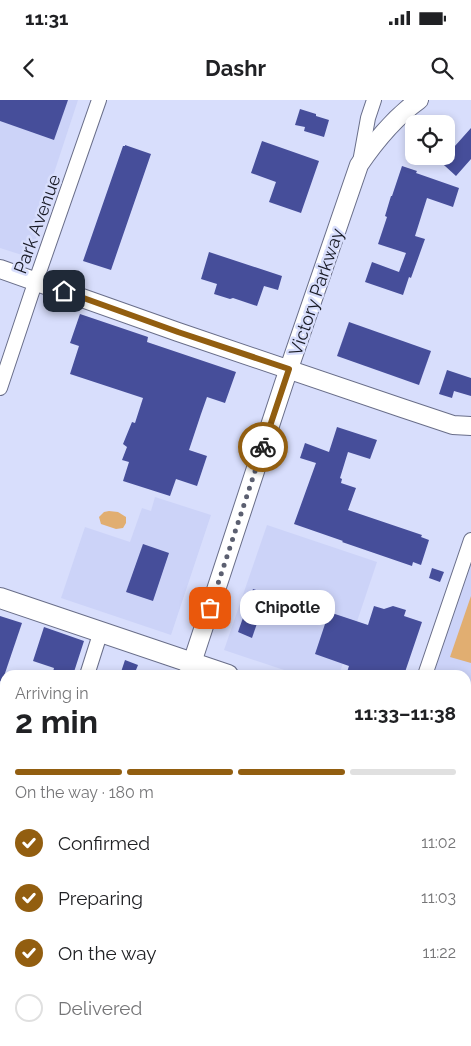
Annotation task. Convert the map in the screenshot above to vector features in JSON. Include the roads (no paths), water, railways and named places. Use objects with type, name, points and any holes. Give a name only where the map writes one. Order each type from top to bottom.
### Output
[{"type":"main road","points":[[0,598],[101,632],[190,669]]},
{"type":"street","name":"Park Avenue","points":[[0,388],[99,100]]},
{"type":"street","points":[[359,165],[368,118],[374,100]]},
{"type":"street","name":"Victory Parkway","points":[[190,669],[289,369],[359,165],[373,144],[392,123],[419,100]]},
{"type":"street","points":[[0,269],[178,332],[453,424],[471,426]]},
{"type":"street","points":[[427,670],[471,540]]},
{"type":"street","points":[[89,670],[101,632]]},
{"type":"place","name":"Chipotle","points":[[210,608]]}]
